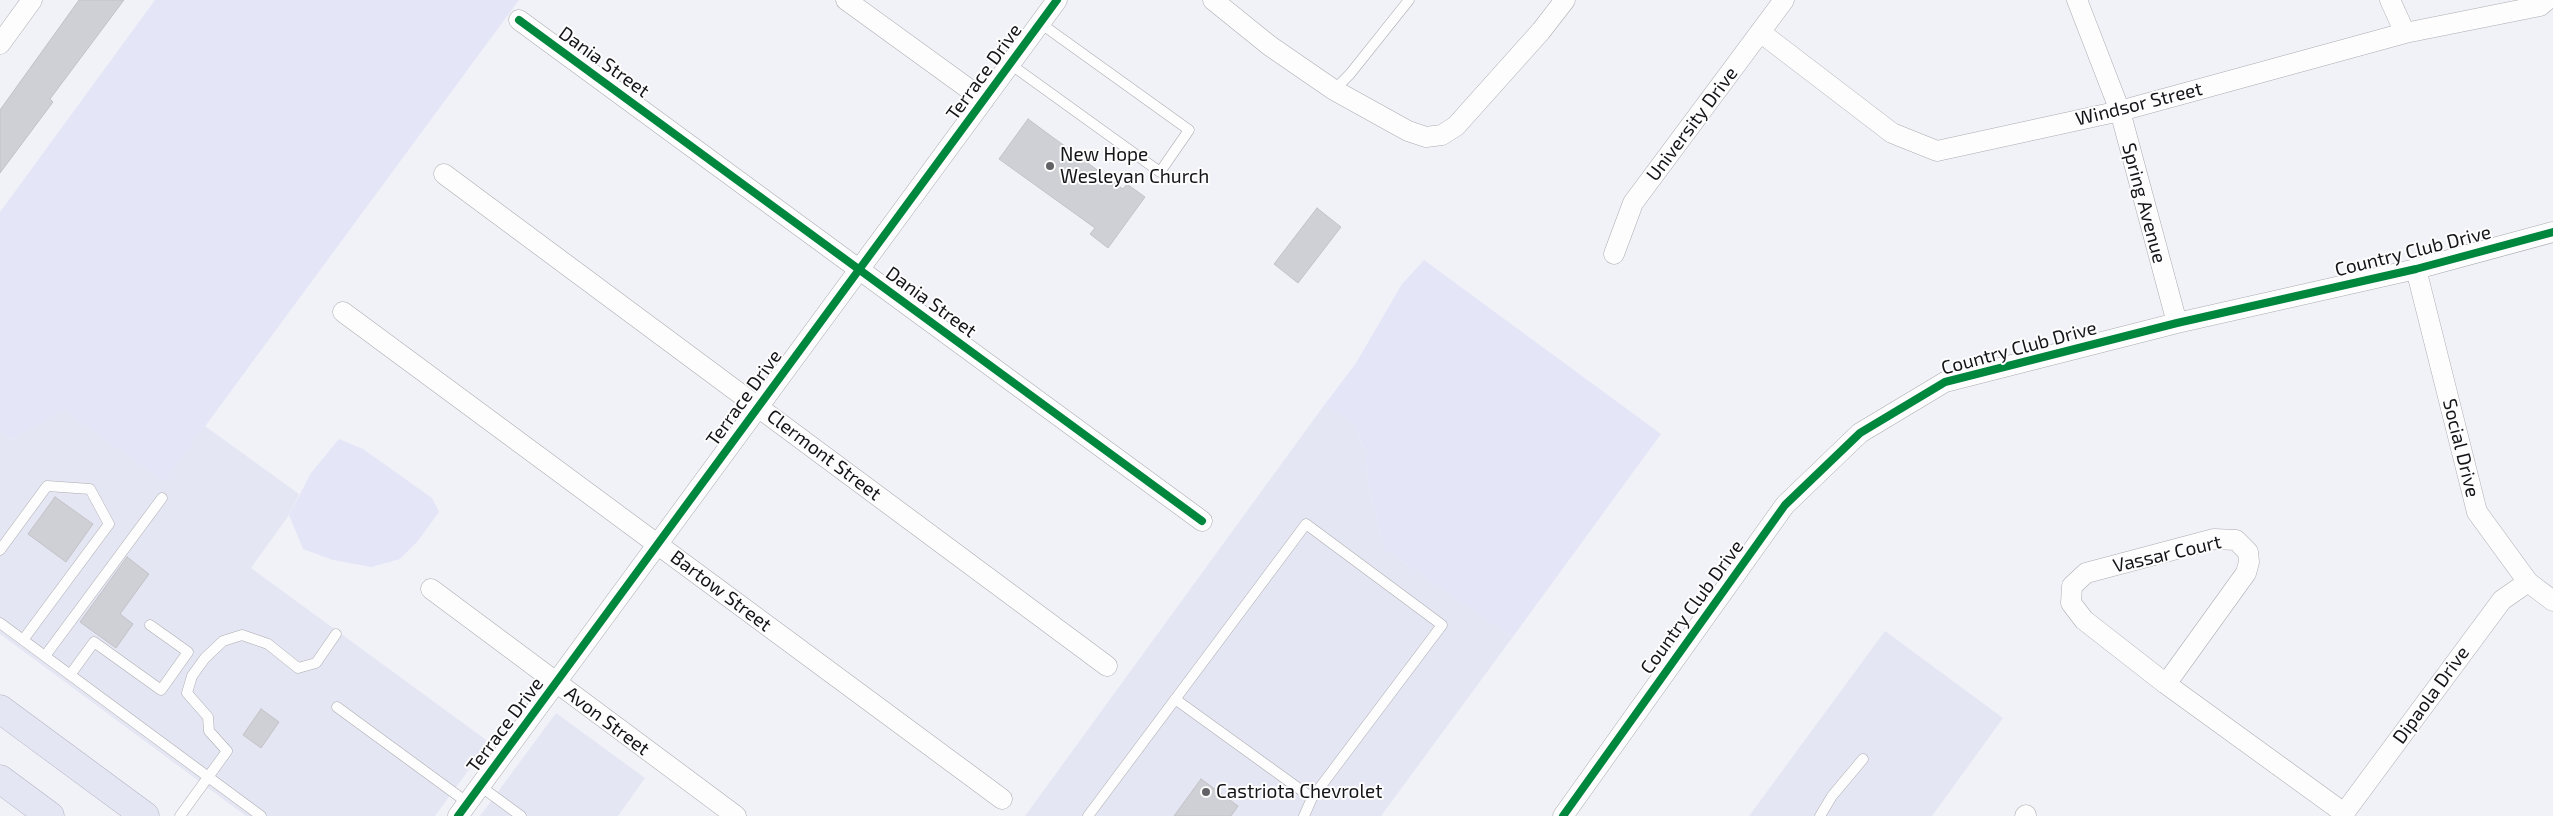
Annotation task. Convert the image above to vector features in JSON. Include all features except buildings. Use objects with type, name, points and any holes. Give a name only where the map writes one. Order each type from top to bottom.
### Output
[{"type":"highway","points":[[0,709],[145,816]]},
{"type":"highway","points":[[0,779],[50,816]]},
{"type":"street","points":[[0,44],[32,0]]},
{"type":"street","points":[[846,0],[984,100]]},
{"type":"street","name":"Terrace Drive","points":[[463,809],[1057,0]]},
{"type":"street","points":[[1213,0],[1270,46],[1334,90],[1408,131],[1426,137],[1442,135],[1456,126],[1541,31],[1565,0]]},
{"type":"street","name":"University Drive","points":[[1614,254],[1634,203],[1784,0]]},
{"type":"street","name":"Spring Avenue","points":[[2077,0],[2120,111],[2176,323]]},
{"type":"street","points":[[2390,0],[2405,33]]},
{"type":"street","name":"Windsor Street","points":[[1760,32],[1892,133],[1937,151],[2120,111],[2405,33],[2540,6],[2547,0]]},
{"type":"street","name":"Dania Street","points":[[519,20],[1202,521]]},
{"type":"street","name":"Clermont Street","points":[[444,174],[1107,666]]},
{"type":"street","name":"Country Club Drive","points":[[1562,816],[1785,505],[1860,433],[1945,382],[2176,323],[2416,269],[2553,232]]},
{"type":"street","name":"Social Drive","points":[[2416,269],[2477,512],[2528,582],[2553,601]]},
{"type":"street","name":"Bartow Street","points":[[344,312],[1002,799]]},
{"type":"street","name":"Vassar Court","points":[[2166,684],[2246,573],[2249,562],[2248,552],[2236,540],[2214,540],[2086,573],[2072,586],[2071,603],[2084,620],[2166,684],[2343,814]]},
{"type":"street","name":"Dipaola Drive","points":[[2343,814],[2502,600],[2528,582]]},
{"type":"street","name":"Avon Street","points":[[431,589],[736,816]]},
{"type":"lane","points":[[1334,90],[1350,74],[1409,0]]},
{"type":"lane","points":[[1010,64],[1160,172],[1190,130],[1040,23]]},
{"type":"lane","points":[[0,550],[46,486],[90,489],[109,524],[23,640]]},
{"type":"lane","points":[[45,656],[162,498]]},
{"type":"lane","points":[[1088,816],[1306,524],[1442,625],[1312,798],[1304,816]]},
{"type":"lane","points":[[0,623],[261,816]]},
{"type":"lane","points":[[70,675],[94,642],[161,690],[188,652],[150,625]]},
{"type":"lane","points":[[180,816],[228,751],[209,731],[208,717],[187,693],[192,676],[205,658],[223,641],[242,635],[268,644],[298,668],[316,663],[336,634]]},
{"type":"lane","points":[[1175,699],[1312,798]]},
{"type":"lane","points":[[337,707],[463,809]]},
{"type":"lane","points":[[1820,816],[1832,796],[1863,759]]},
{"type":"lane","points":[[480,786],[521,816]]},
{"type":"shaded area","points":[[155,0],[519,0],[164,482],[64,411],[12,440],[0,432],[0,212]]},
{"type":"shaded area","points":[[1424,260],[1661,434],[1512,638],[1384,549],[1369,488],[1365,451],[1353,425],[1325,404],[1356,363],[1402,284]]},
{"type":"shaded area","name":"Castriota Chevrolet","points":[[1325,404],[1353,425],[1365,451],[1369,488],[1384,549],[1512,638],[1381,816],[1025,816]]},
{"type":"shaded area","points":[[64,411],[164,482],[205,426],[299,494],[289,515],[251,568],[489,742],[435,816],[246,816],[0,634],[0,432],[12,440]]},
{"type":"shaded area","points":[[339,439],[363,449],[432,498],[439,512],[417,542],[400,559],[371,567],[333,560],[303,549],[289,515],[311,473]]},
{"type":"shaded area","points":[[1885,631],[2003,718],[1932,816],[1749,816]]},
{"type":"shaded area","points":[[556,713],[645,778],[618,816],[480,816]]},
{"type":"cycle path","points":[[458,816],[1057,0]]},
{"type":"cycle path","points":[[519,20],[1202,521]]},
{"type":"cycle path","points":[[1563,816],[1785,505],[1860,433],[1945,382],[2177,323],[2416,269],[2553,232]]},
{"type":"place","name":"New Hope Wesleyan Church","points":[[1050,166]]},
{"type":"place","name":"Castriota Chevrolet","points":[[1206,792]]}]
